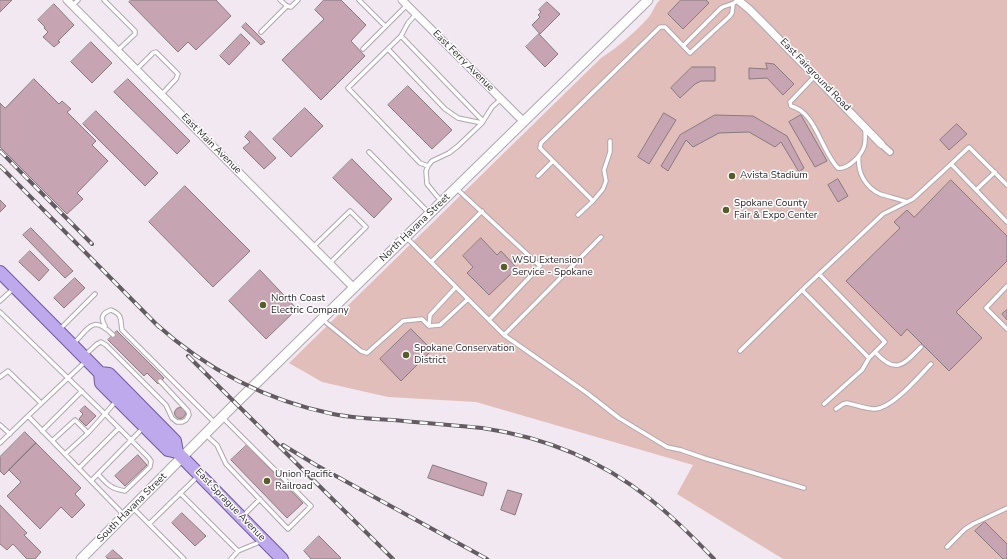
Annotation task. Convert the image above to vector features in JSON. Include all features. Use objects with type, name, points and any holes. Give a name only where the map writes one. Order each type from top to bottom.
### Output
[{"type":"main road","name":"East Sprague Avenue","points":[[0,272],[100,373],[109,374],[175,441],[180,454],[282,559]]},
{"type":"main road","name":"East Sprague Avenue","points":[[100,373],[101,384],[168,450],[180,454]]},
{"type":"street","name":"North Havana Street","points":[[180,454],[206,434],[523,121],[648,0]]},
{"type":"street","name":"East Main Avenue","points":[[73,2],[118,50],[354,288]]},
{"type":"street","name":"East Ferry Avenue","points":[[405,2],[523,121]]},
{"type":"street","name":"East Fairground Road","points":[[736,2],[755,14],[890,152]]},
{"type":"street","name":"South Havana Street","points":[[81,559],[132,508],[180,454]]},
{"type":"lane","points":[[104,0],[135,31],[135,34],[118,50]]},
{"type":"lane","points":[[280,0],[286,6],[291,7],[298,0]]},
{"type":"lane","points":[[359,0],[385,26]]},
{"type":"lane","points":[[363,49],[405,2]]},
{"type":"lane","points":[[683,46],[721,8],[736,2]]},
{"type":"lane","points":[[593,201],[540,148],[541,143],[657,29],[665,27],[690,54],[730,16],[736,2]]},
{"type":"lane","points":[[261,32],[286,6]]},
{"type":"lane","points":[[416,14],[408,23],[401,36],[348,88],[420,163],[428,166]]},
{"type":"lane","points":[[401,36],[483,122]]},
{"type":"lane","points":[[388,49],[445,109],[458,118],[483,122]]},
{"type":"lane","points":[[137,69],[153,53],[156,52],[178,74],[176,79],[162,94]]},
{"type":"lane","points":[[815,76],[790,102],[791,106],[797,107],[806,115],[838,168],[846,167],[860,156]]},
{"type":"lane","points":[[442,201],[427,184],[426,172],[428,166],[432,161],[458,146],[483,122],[492,107],[501,99]]},
{"type":"lane","points":[[865,126],[864,147],[858,166],[860,175],[875,191],[908,202]]},
{"type":"lane","points":[[578,214],[593,201],[603,189],[606,181],[604,170],[610,152],[610,141]]},
{"type":"lane","points":[[740,350],[883,214],[913,199],[969,147],[1007,185]]},
{"type":"lane","points":[[369,152],[429,214]]},
{"type":"lane","points":[[538,176],[553,162]]},
{"type":"lane","points":[[951,164],[1007,222]]},
{"type":"lane","points":[[976,190],[994,172]]},
{"type":"lane","points":[[456,188],[540,266],[489,320]]},
{"type":"lane","points":[[313,247],[350,211],[366,227],[330,263]]},
{"type":"lane","points":[[431,262],[482,211]]},
{"type":"lane","points":[[406,237],[504,335],[587,393],[619,418],[667,447],[804,488]]},
{"type":"lane","points":[[504,335],[601,237]]},
{"type":"lane","points":[[819,274],[885,342],[869,358],[862,370],[824,404]]},
{"type":"lane","points":[[1007,286],[986,308],[1007,329]]},
{"type":"lane","points":[[0,301],[15,287]]},
{"type":"lane","points":[[429,326],[430,314],[456,287]]},
{"type":"lane","points":[[802,290],[869,358]]},
{"type":"lane","points":[[58,331],[95,294]]},
{"type":"lane","points":[[429,326],[440,325],[468,299]]},
{"type":"lane","points":[[113,335],[102,320],[102,316],[110,310],[116,312],[121,317],[122,330],[311,506],[288,529],[226,464],[217,445],[206,434]]},
{"type":"lane","points":[[0,312],[82,391],[151,461],[150,467],[125,491],[109,486],[98,474]]},
{"type":"lane","points":[[322,319],[364,353],[370,351],[403,321],[422,319],[429,326]]},
{"type":"lane","points":[[72,345],[92,325],[99,324],[105,326]]},
{"type":"lane","points":[[0,443],[68,378],[97,344],[101,342],[106,345],[166,405],[172,418],[177,422],[186,420],[188,410],[160,381]]},
{"type":"lane","points":[[875,352],[883,361],[889,364],[901,365],[921,347]]},
{"type":"lane","points":[[836,409],[843,404],[876,409],[884,407],[903,392],[931,364]]},
{"type":"lane","points":[[0,377],[8,371],[41,403]]},
{"type":"lane","points":[[42,431],[82,391]]},
{"type":"lane","points":[[65,454],[88,433],[117,400]]},
{"type":"lane","points":[[28,416],[124,516]]},
{"type":"lane","points":[[52,441],[75,420],[88,433]]},
{"type":"lane","points":[[0,425],[10,434]]},
{"type":"lane","points":[[91,481],[144,427]]},
{"type":"lane","points":[[79,468],[119,428]]},
{"type":"lane","points":[[149,524],[199,474]]},
{"type":"lane","points":[[180,493],[238,551]]},
{"type":"lane","points":[[241,517],[260,500]]},
{"type":"lane","points":[[132,508],[184,559]]},
{"type":"lane","points":[[947,547],[965,529],[1007,508]]},
{"type":"lane","points":[[230,559],[238,551],[263,540]]},
{"type":"shaded area","name":"Spokane County Fair & Expo Center","points":[[660,0],[1007,0],[1007,559],[783,559],[677,494],[693,465],[476,402],[388,397],[322,382],[289,363],[601,58],[636,30],[649,17]]},
{"type":"building","points":[[0,0],[12,0],[0,12]]},
{"type":"building","points":[[131,0],[216,0],[231,16],[196,50],[188,42],[178,52],[129,2]]},
{"type":"building","points":[[324,0],[341,0],[366,25],[351,41],[365,56],[321,100],[282,60],[324,19],[315,10]]},
{"type":"building","points":[[681,0],[706,0],[709,3],[683,29],[668,14]]},
{"type":"building","points":[[547,2],[560,14],[540,34],[532,25],[540,17],[538,15],[541,12],[539,10]]},
{"type":"building","points":[[54,4],[74,25],[54,47],[43,37],[48,32],[38,20]]},
{"type":"building","points":[[246,23],[265,42],[261,45],[242,27]]},
{"type":"building","points":[[241,34],[250,43],[229,65],[220,56]]},
{"type":"building","points":[[539,34],[558,54],[545,67],[526,47]]},
{"type":"building","points":[[91,42],[112,63],[92,83],[71,62]]},
{"type":"building","points":[[766,63],[774,64],[794,84],[783,95],[767,78],[749,79],[749,68],[767,69]]},
{"type":"building","points":[[692,67],[715,67],[715,81],[701,81],[695,84],[680,98],[671,88]]},
{"type":"building","points":[[34,79],[59,104],[62,101],[71,109],[67,112],[96,141],[92,145],[108,161],[77,193],[83,199],[67,214],[0,147],[0,103],[5,108]]},
{"type":"building","points":[[128,79],[190,141],[177,154],[114,92]]},
{"type":"building","points":[[408,86],[452,130],[432,149],[388,105]]},
{"type":"building","points":[[305,108],[323,126],[291,157],[273,139]]},
{"type":"building","points":[[96,111],[158,173],[145,186],[83,124]]},
{"type":"building","points":[[664,113],[676,120],[649,164],[638,157]]},
{"type":"building","points":[[715,115],[753,116],[787,136],[804,168],[799,172],[781,142],[775,147],[749,132],[719,133],[693,147],[686,140],[668,171],[661,166],[680,135]]},
{"type":"building","points":[[801,115],[827,161],[815,167],[789,122]]},
{"type":"building","points":[[957,124],[967,134],[949,150],[940,140]]},
{"type":"building","points":[[250,131],[276,158],[264,169],[243,148],[250,142],[245,137]]},
{"type":"building","points":[[352,159],[392,199],[374,218],[333,178]]},
{"type":"building","points":[[838,179],[848,196],[838,202],[828,185]]},
{"type":"building","points":[[951,180],[1007,236],[1007,261],[956,312],[982,338],[949,371],[907,329],[901,336],[846,281],[900,228],[894,222],[907,210],[914,217]]},
{"type":"building","points":[[185,186],[250,251],[213,287],[149,222]]},
{"type":"building","points":[[0,200],[6,206],[0,212]]},
{"type":"building","points":[[31,228],[73,271],[65,278],[23,235]]},
{"type":"building","points":[[481,238],[497,255],[501,251],[517,268],[489,295],[467,273],[473,267],[463,256]]},
{"type":"building","points":[[30,251],[49,270],[39,281],[19,262]]},
{"type":"building","name":"North Coast Electric Company","points":[[260,270],[297,309],[266,339],[229,301]]},
{"type":"building","points":[[75,278],[85,288],[64,308],[54,298]]},
{"type":"building","points":[[1007,310],[1007,320],[1002,314]]},
{"type":"building","name":"Spokane Conservation District","points":[[411,329],[432,350],[401,381],[380,359]]},
{"type":"building","points":[[117,331],[164,378],[158,384],[147,373],[144,376],[108,340]]},
{"type":"building","points":[[85,406],[96,416],[86,426],[79,419],[83,414],[80,411]]},
{"type":"building","points":[[178,408],[182,408],[184,409],[184,417],[178,418],[175,415],[175,411]]},
{"type":"building","points":[[25,432],[36,443],[4,475],[0,471],[0,457]]},
{"type":"building","points":[[36,443],[81,488],[75,494],[85,505],[72,518],[61,507],[40,529],[7,496],[21,482],[9,470]]},
{"type":"building","name":"Union Pacific Railroad","points":[[247,445],[303,503],[287,518],[231,460]]},
{"type":"building","points":[[138,455],[147,465],[125,486],[115,476]]},
{"type":"building","points":[[433,465],[487,483],[483,496],[428,478]]},
{"type":"building","points":[[508,490],[522,494],[515,515],[501,510]]},
{"type":"building","points":[[0,505],[27,533],[24,535],[41,552],[35,559],[27,559],[13,544],[7,550],[0,544]]},
{"type":"building","points":[[182,513],[206,536],[195,546],[172,523]]},
{"type":"building","points":[[985,522],[1007,544],[1007,559],[1003,559],[975,531]]},
{"type":"building","points":[[319,536],[341,558],[340,559],[311,559],[304,551]]},
{"type":"building","points":[[113,550],[123,559],[108,559],[106,557]]},
{"type":"railway","points":[[0,151],[92,244]]},
{"type":"railway","points":[[0,166],[159,327]]},
{"type":"railway","points":[[156,324],[196,356],[216,369],[261,392],[308,408],[333,414],[356,417],[482,428],[528,437],[571,452],[612,473],[650,499],[667,513],[714,559]]},
{"type":"railway","points":[[188,356],[393,559]]},
{"type":"railway","points":[[283,445],[316,465],[487,559]]},
{"type":"place","name":"Avista Stadium","points":[[732,176]]},
{"type":"place","name":"Spokane County Fair & Expo Center","points":[[726,210]]},
{"type":"place","name":"WSU Extension Service - Spokane","points":[[504,267]]},
{"type":"place","name":"North Coast Electric Company","points":[[263,305]]},
{"type":"place","name":"Spokane Conservation District","points":[[406,355]]},
{"type":"place","name":"Union Pacific Railroad","points":[[267,481]]}]
